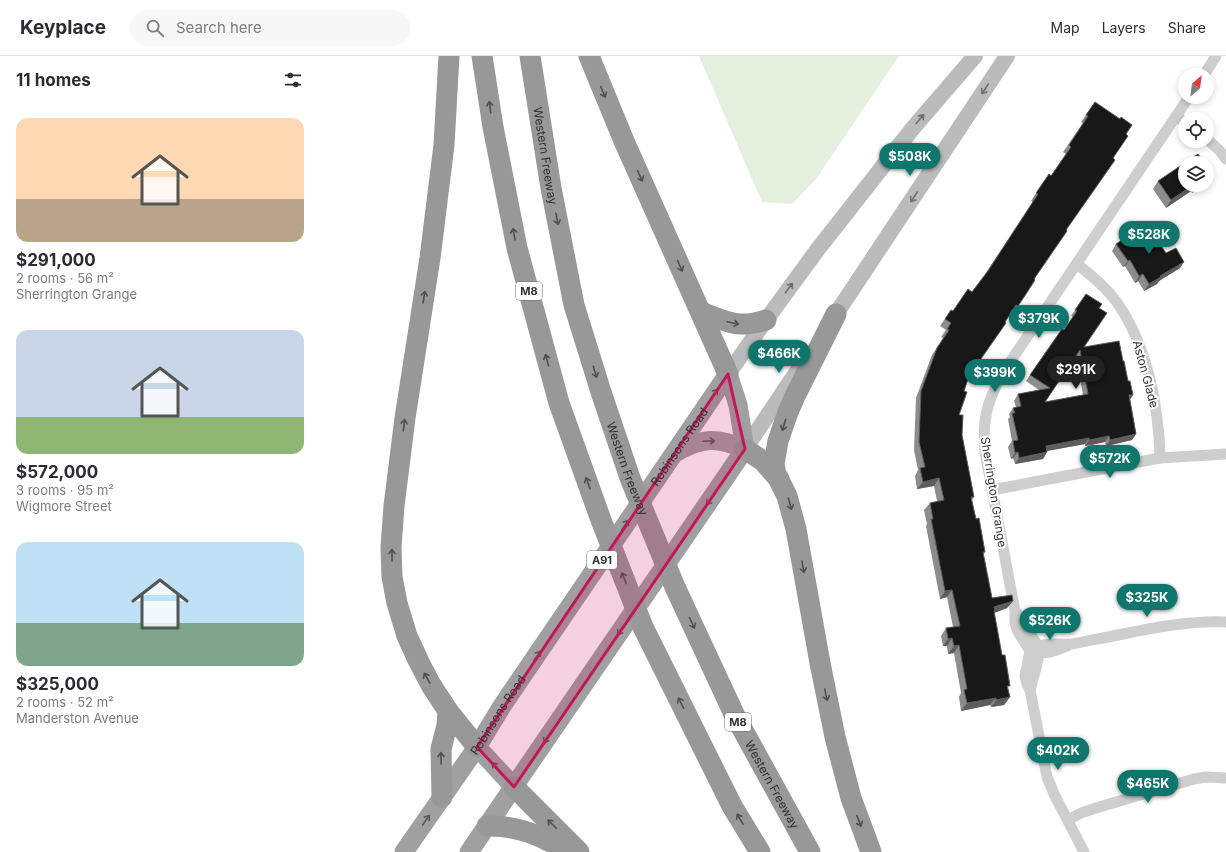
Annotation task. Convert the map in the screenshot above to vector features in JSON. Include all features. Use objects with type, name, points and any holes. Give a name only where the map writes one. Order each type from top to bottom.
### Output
[{"type":"highway","points":[[449,56],[444,145],[430,258],[404,426],[394,506],[391,547],[392,577],[406,636],[418,662],[448,711],[477,747],[514,787],[579,852]]},
{"type":"highway","name":"M8","points":[[482,56],[492,127],[516,248],[559,403],[601,520],[643,627],[732,806],[760,852]]},
{"type":"highway","name":"Western Freeway","points":[[530,56],[551,188],[574,305],[630,478],[675,587],[734,714],[810,852]]},
{"type":"highway","points":[[469,852],[745,449],[738,405],[728,374],[624,141],[589,56]]},
{"type":"highway","points":[[701,312],[738,324],[753,324],[766,320]]},
{"type":"highway","points":[[836,314],[788,412],[778,441],[774,459],[775,470],[787,496],[796,529],[820,663],[850,798],[871,852]]},
{"type":"highway","name":"Robinsons Road","points":[[404,852],[477,747],[502,706],[728,374]]},
{"type":"highway","points":[[674,454],[692,444],[708,440],[722,441],[745,449],[763,461],[779,480]]},
{"type":"highway","points":[[442,797],[441,749],[447,725],[448,711]]},
{"type":"highway","points":[[487,826],[504,826],[533,833],[568,852]]},
{"type":"main road","name":"Robinsons Road","points":[[728,374],[818,249],[912,128],[975,56]]},
{"type":"main road","points":[[745,449],[1007,56]]},
{"type":"street","points":[[1208,68],[1216,56]]},
{"type":"street","name":"Sherrington Grange","points":[[1035,650],[1017,630],[1015,622],[1015,611],[984,440],[987,406],[1002,374],[1076,264],[1178,123]]},
{"type":"street","points":[[1214,145],[1226,159]]},
{"type":"street","name":"Aston Glade","points":[[1076,264],[1108,292],[1117,303],[1134,331],[1147,369],[1157,414],[1160,458]]},
{"type":"street","points":[[992,490],[1160,458],[1226,454]]},
{"type":"street","points":[[1084,852],[1055,796],[1048,777],[1026,676],[1035,650],[1052,652],[1071,644],[1170,626],[1214,621],[1226,622]]},
{"type":"street","points":[[1068,820],[1096,808],[1194,779],[1206,777],[1226,778]]},
{"type":"highlighted area","points":[[728,374],[745,449],[514,787],[477,747]]},
{"type":"green space","points":[[699,56],[899,56],[816,179],[792,204],[762,202]]},
{"type":"building","points":[[1095,102],[1120,119],[1121,117],[1132,125],[1126,134],[1128,136],[1113,158],[1115,160],[1066,230],[1067,231],[1034,279],[1035,280],[1026,294],[1018,306],[1016,305],[1005,322],[1006,323],[976,366],[968,379],[964,391],[967,392],[959,415],[963,415],[962,435],[974,497],[971,497],[976,519],[979,518],[985,552],[983,552],[992,598],[1012,595],[1013,601],[994,607],[1002,655],[1005,655],[1010,686],[1007,686],[1010,697],[967,703],[964,690],[967,689],[959,645],[954,646],[952,638],[948,639],[946,628],[960,626],[952,590],[945,591],[931,519],[933,519],[930,503],[944,500],[939,478],[923,482],[920,468],[925,467],[919,442],[921,391],[937,348],[949,330],[947,329],[951,323],[945,319],[951,310],[953,311],[968,289],[972,292],[988,271],[1038,194],[1036,193],[1049,174],[1051,176],[1071,147],[1069,145],[1088,116],[1086,115]]},
{"type":"building","points":[[1178,168],[1178,192],[1183,192],[1171,200],[1158,181]]},
{"type":"building","points":[[1146,224],[1166,253],[1176,248],[1184,262],[1149,284],[1143,274],[1139,276],[1130,260],[1128,261],[1116,244]]},
{"type":"building","points":[[1086,294],[1102,304],[1099,308],[1107,313],[1084,347],[1119,341],[1128,381],[1130,381],[1133,395],[1129,395],[1136,434],[1110,440],[1109,436],[1046,446],[1047,452],[1019,458],[1018,452],[1015,453],[1013,441],[1018,440],[1012,413],[1015,413],[1013,408],[1021,406],[1018,394],[1050,388],[1030,375],[1062,329],[1064,330],[1077,311],[1075,310]],"holes":[[[1080,350],[1088,394],[1045,402]]]}]
